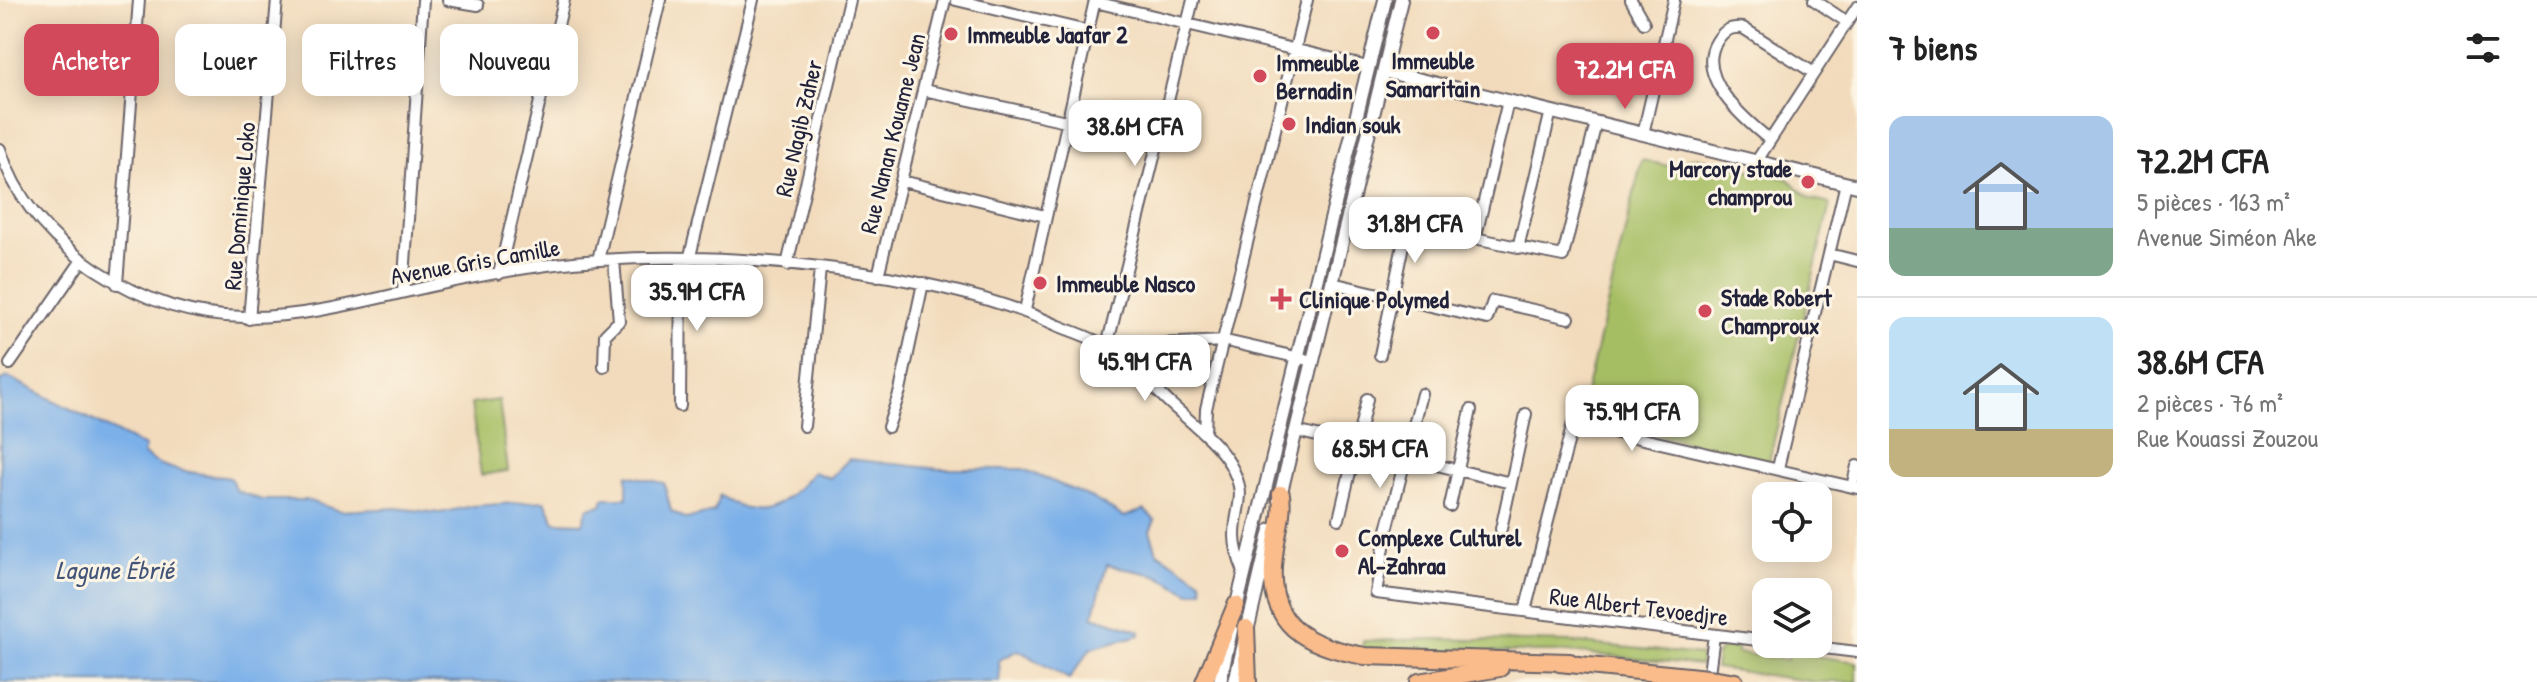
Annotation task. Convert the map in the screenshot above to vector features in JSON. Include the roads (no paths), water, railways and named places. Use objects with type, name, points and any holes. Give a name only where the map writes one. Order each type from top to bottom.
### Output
[{"type":"highway","points":[[1281,494],[1283,509],[1273,557],[1273,589],[1280,613],[1302,636],[1337,651],[1365,656],[1570,662],[1735,682]]},
{"type":"highway","points":[[1204,682],[1236,605]]},
{"type":"highway","points":[[1246,628],[1248,682]]},
{"type":"highway","points":[[1419,682],[1467,672],[1570,662]]},
{"type":"street","points":[[117,284],[139,0]]},
{"type":"street","name":"Rue Dominique Loko","points":[[249,319],[277,0]]},
{"type":"street","points":[[403,292],[423,0]]},
{"type":"street","points":[[448,0],[478,5]]},
{"type":"street","points":[[499,274],[564,0]]},
{"type":"street","points":[[598,260],[660,0]]},
{"type":"street","points":[[680,406],[685,260],[753,0]]},
{"type":"street","name":"Rue Nagib Zaher","points":[[787,265],[849,0]]},
{"type":"street","name":"Rue Nanan Kouame Jean","points":[[878,276],[945,0]]},
{"type":"street","points":[[956,0],[1087,31]]},
{"type":"street","points":[[1193,0],[1107,346],[1226,341],[1313,361]]},
{"type":"street","points":[[1205,434],[1206,409],[1226,341],[1307,0]]},
{"type":"street","points":[[1220,682],[1296,357],[1385,0]]},
{"type":"street","points":[[1235,682],[1401,0]]},
{"type":"street","points":[[1631,0],[1644,23]]},
{"type":"street","points":[[1643,134],[1674,0]]},
{"type":"street","points":[[1814,0],[1847,22]]},
{"type":"street","points":[[1025,310],[1095,1],[1368,67]]},
{"type":"street","points":[[1756,162],[1857,7]]},
{"type":"street","points":[[1770,140],[1741,114],[1713,74],[1712,48],[1731,27],[1743,28],[1814,73]]},
{"type":"street","points":[[1384,71],[1851,185],[1829,254],[1778,468]]},
{"type":"street","points":[[924,90],[1066,121]]},
{"type":"street","points":[[1508,101],[1476,235],[1479,239],[1563,256],[1596,123]]},
{"type":"street","points":[[1518,248],[1551,111]]},
{"type":"street","name":"Avenue Gris Camille","points":[[0,149],[28,207],[55,239],[117,284],[151,300],[196,313],[249,319],[357,305],[403,292],[499,274],[598,260],[787,265],[923,283],[1025,310],[1107,346],[1205,434],[1228,461],[1240,490],[1235,538],[1244,572]]},
{"type":"street","points":[[902,181],[1045,216]]},
{"type":"street","points":[[1380,355],[1407,226]]},
{"type":"street","points":[[1829,254],[1857,261]]},
{"type":"street","points":[[10,364],[82,260]]},
{"type":"street","points":[[604,367],[605,335],[619,321],[614,260]]},
{"type":"street","points":[[804,426],[820,269]]},
{"type":"street","points":[[888,427],[900,391],[923,283]]},
{"type":"street","points":[[1332,283],[1487,319],[1493,301],[1569,318]]},
{"type":"street","points":[[1142,378],[1138,359],[1149,344]]},
{"type":"street","name":"Rue Albert Tevoedjre","points":[[1422,394],[1376,593],[1752,639]]},
{"type":"street","points":[[1339,519],[1367,399]]},
{"type":"street","points":[[1182,414],[1206,409]]},
{"type":"street","points":[[1450,506],[1471,410]]},
{"type":"street","points":[[1501,529],[1526,414]]},
{"type":"street","points":[[1525,611],[1573,423],[1854,488],[1857,466]]},
{"type":"street","points":[[1296,431],[1511,483]]},
{"type":"street","points":[[1712,681],[1714,635]]},
{"type":"street","points":[[1832,649],[1857,652]]},
{"type":"water","name":"Lagune Ébrié","points":[[8,377],[145,447],[143,454],[153,461],[184,471],[230,478],[237,491],[262,500],[306,500],[340,511],[396,508],[440,513],[472,506],[545,501],[555,522],[583,523],[588,508],[602,505],[604,498],[627,498],[627,475],[664,483],[671,511],[686,519],[714,512],[720,495],[747,509],[771,507],[793,493],[813,472],[830,478],[849,459],[940,469],[1023,469],[1092,498],[1124,517],[1144,510],[1155,520],[1150,531],[1157,552],[1201,580],[1203,590],[1190,593],[1156,575],[1107,565],[1093,616],[1140,631],[1140,635],[1091,648],[1069,679],[1018,650],[999,660],[1000,682],[0,682],[0,381]]},
{"type":"place","name":"Immeuble Samaritain","points":[[1433,33]]},
{"type":"place","name":"Immeuble Jaafar 2","points":[[951,34]]},
{"type":"place","name":"Immeuble Bernadin","points":[[1260,76]]},
{"type":"place","name":"Indian souk","points":[[1289,124]]},
{"type":"place","name":"Marcory stade champrou","points":[[1808,182]]},
{"type":"place","name":"Immeuble Nasco","points":[[1040,283]]},
{"type":"place","name":"Clinique Polymed","points":[[1281,299]]},
{"type":"place","name":"Stade Robert Champroux","points":[[1705,311]]},
{"type":"place","name":"Complexe Culturel Al-Zahraa","points":[[1342,551]]}]
